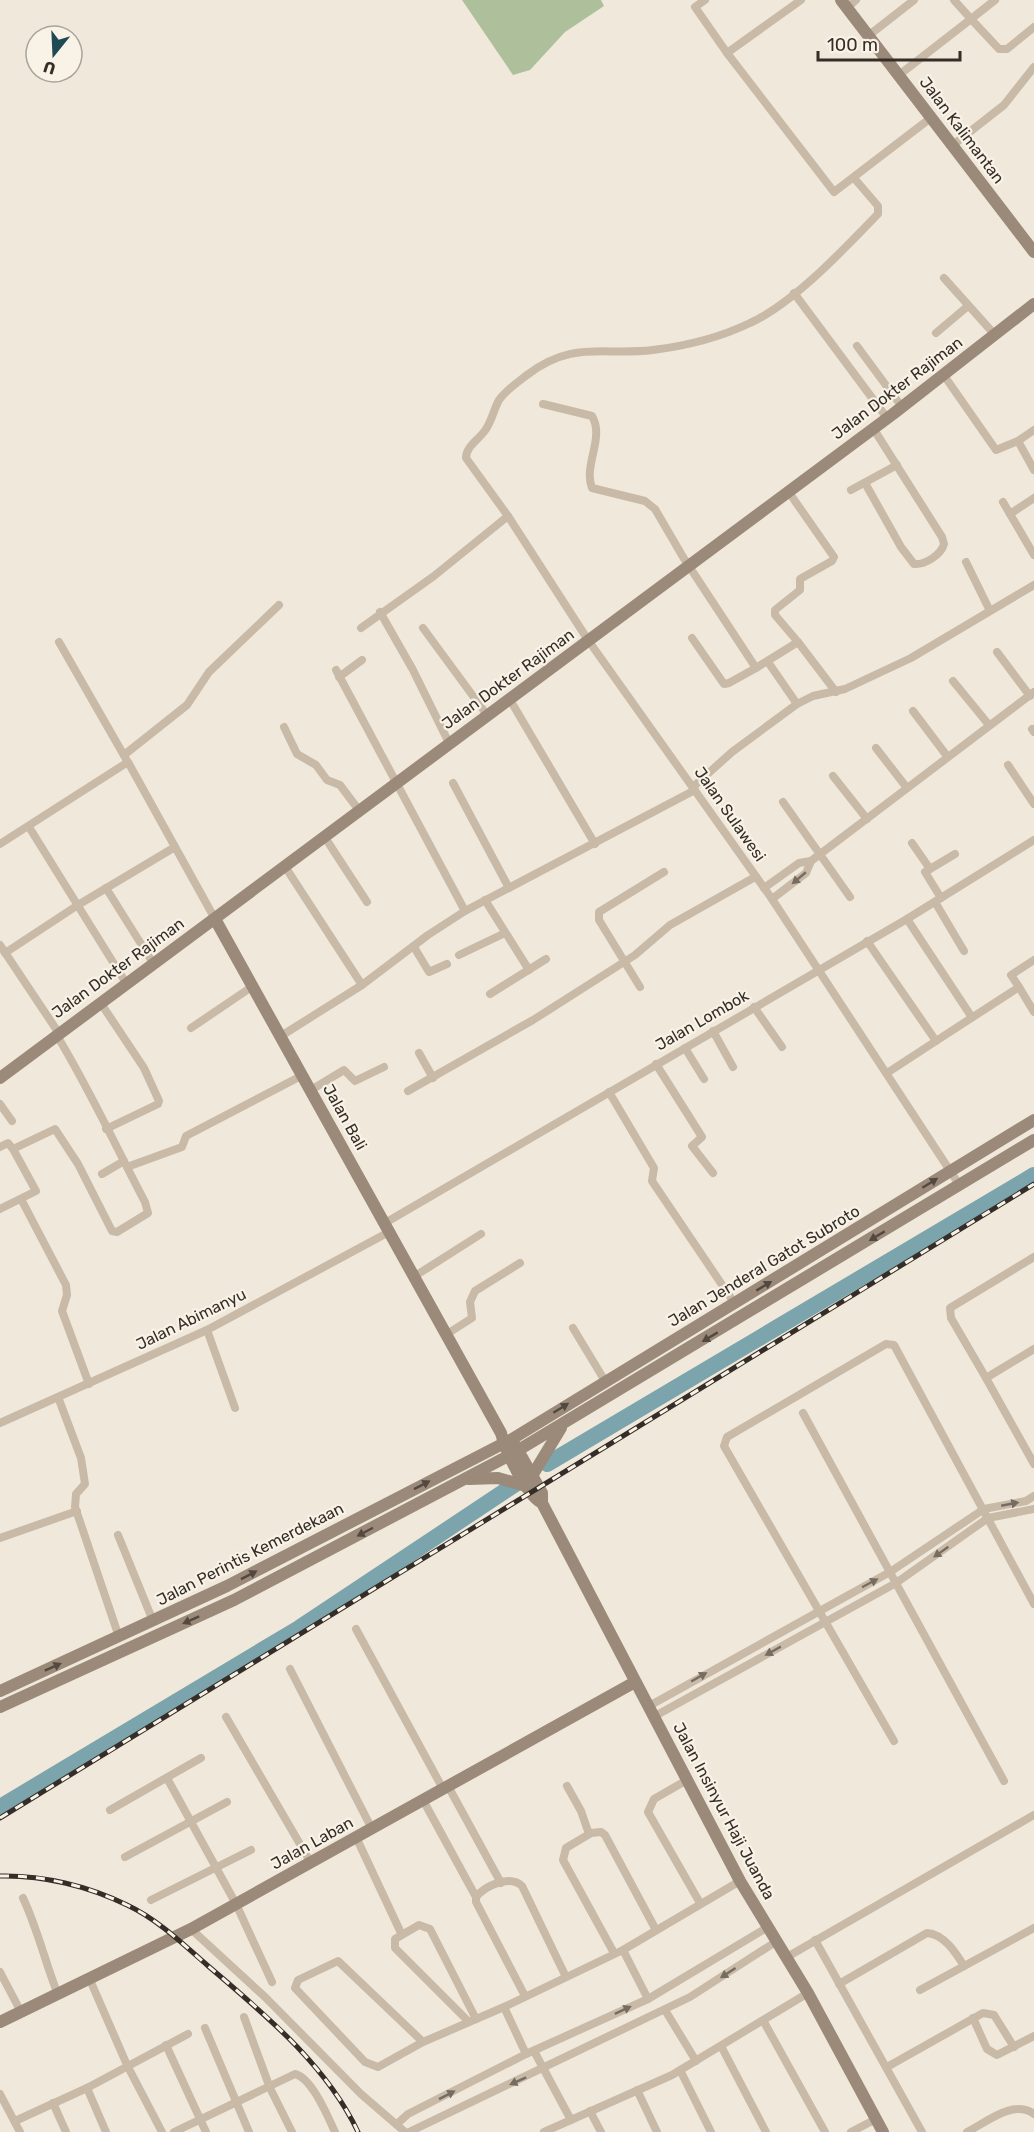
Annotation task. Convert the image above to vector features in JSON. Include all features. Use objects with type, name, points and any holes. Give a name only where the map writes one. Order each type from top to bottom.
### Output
[{"type":"street","points":[[705,0],[695,8],[830,190],[837,191],[932,117]]},
{"type":"street","points":[[727,53],[801,0]]},
{"type":"street","points":[[873,32],[914,0]]},
{"type":"street","points":[[954,0],[999,49],[1006,49],[1034,27]]},
{"type":"street","points":[[903,73],[995,0]]},
{"type":"street","name":"Jalan Kalimantan","points":[[850,3],[903,73],[932,117],[1034,252]]},
{"type":"street","points":[[953,145],[1004,105],[1033,70]]},
{"type":"street","points":[[854,178],[878,206],[878,214],[794,293],[887,418]]},
{"type":"street","points":[[944,278],[995,334]]},
{"type":"street","name":"Jalan Sulawesi","points":[[794,293],[767,315],[748,324],[696,341],[651,351],[579,351],[553,359],[536,368],[500,399],[486,429],[465,454],[467,464],[508,516],[588,640],[772,899],[960,1186]]},
{"type":"street","name":"Jalan Dokter Rajiman","points":[[0,1078],[57,1033],[215,919],[358,809],[902,407],[1034,304]]},
{"type":"street","points":[[936,333],[968,306]]},
{"type":"street","points":[[856,346],[902,407]]},
{"type":"street","points":[[944,374],[995,449],[1000,450],[1034,430]]},
{"type":"street","points":[[543,405],[592,416],[596,434],[588,480],[591,488],[645,501],[655,509],[688,565],[756,668]]},
{"type":"street","points":[[865,483],[901,546],[914,564],[921,564],[940,553],[944,544],[873,428]]},
{"type":"street","points":[[1018,441],[1034,470]]},
{"type":"street","points":[[851,490],[897,465]]},
{"type":"street","points":[[788,491],[834,557],[832,561],[800,579],[800,590],[775,610],[776,615],[836,692]]},
{"type":"street","points":[[1010,514],[1034,498]]},
{"type":"street","points":[[1003,502],[1034,555]]},
{"type":"street","points":[[362,628],[380,612],[434,576],[508,516]]},
{"type":"street","points":[[966,562],[990,611]]},
{"type":"street","points":[[281,1036],[362,985],[465,911],[595,844],[694,789],[732,752],[796,704],[813,696],[836,692],[911,658],[1034,585]]},
{"type":"street","points":[[0,844],[29,827],[126,758],[187,705],[215,667],[279,605]]},
{"type":"street","points":[[380,612],[413,670],[448,743]]},
{"type":"street","points":[[423,628],[487,715]]},
{"type":"street","points":[[692,638],[726,684],[768,662],[798,642]]},
{"type":"street","name":"Jalan Bali","points":[[59,642],[509,1444]]},
{"type":"street","points":[[772,899],[806,873],[811,861],[819,854],[1032,694],[997,652]]},
{"type":"street","points":[[362,660],[338,673],[394,783],[465,911]]},
{"type":"street","points":[[768,662],[796,704]]},
{"type":"street","points":[[953,681],[989,725]]},
{"type":"street","points":[[509,698],[595,844]]},
{"type":"street","points":[[913,711],[947,756]]},
{"type":"street","points":[[284,727],[297,754],[316,765],[327,780],[340,785],[358,809]]},
{"type":"street","points":[[876,748],[907,788]]},
{"type":"street","points":[[1008,765],[1034,804]]},
{"type":"street","points":[[833,776],[867,819]]},
{"type":"street","points":[[453,783],[509,888]]},
{"type":"street","points":[[783,802],[850,897]]},
{"type":"street","points":[[29,827],[126,983]]},
{"type":"street","points":[[324,836],[366,902]]},
{"type":"street","name":"Jalan Lombok","points":[[387,1228],[609,1092],[907,919],[1034,840]]},
{"type":"street","points":[[912,843],[930,869]]},
{"type":"street","points":[[14,1149],[50,1129],[59,1132],[114,1232],[148,1213],[126,1164],[106,1129],[101,1112],[57,1033],[2,949],[175,847]]},
{"type":"street","points":[[955,854],[930,869],[925,875],[964,951]]},
{"type":"street","points":[[764,888],[799,863],[811,861]]},
{"type":"street","points":[[284,866],[362,985]]},
{"type":"street","points":[[640,987],[599,920],[599,912],[664,872]]},
{"type":"street","points":[[408,1091],[533,1020],[626,961],[670,925],[755,877]]},
{"type":"street","points":[[106,888],[153,963]]},
{"type":"street","points":[[485,900],[529,970]]},
{"type":"street","points":[[907,919],[971,1016]]},
{"type":"street","points":[[459,955],[506,933]]},
{"type":"street","points":[[867,941],[936,1041]]},
{"type":"street","points":[[414,947],[429,972],[447,964]]},
{"type":"street","points":[[490,993],[546,959]]},
{"type":"street","points":[[1034,960],[1011,975],[1034,1012]]},
{"type":"street","points":[[191,1028],[253,986]]},
{"type":"street","points":[[887,1073],[971,1016],[1019,987]]},
{"type":"street","points":[[100,1002],[144,1068],[159,1101],[158,1104],[106,1129]]},
{"type":"street","points":[[754,1007],[782,1047]]},
{"type":"street","points":[[713,1031],[733,1067]]},
{"type":"street","points":[[685,1048],[704,1079]]},
{"type":"street","points":[[419,1053],[433,1078]]},
{"type":"street","points":[[656,1064],[702,1137],[692,1146],[713,1173]]},
{"type":"street","points":[[311,1090],[344,1070],[355,1081],[384,1067]]},
{"type":"street","points":[[102,1174],[126,1164],[182,1147],[186,1136],[303,1075]]},
{"type":"street","points":[[609,1092],[654,1167],[652,1181],[735,1304]]},
{"type":"street","points":[[0,1104],[12,1121]]},
{"type":"street","name":"Jalan Jenderal Gatot Subroto","points":[[509,1444],[605,1381],[1034,1120]]},
{"type":"street","name":"Jalan Jenderal Gatot Subroto","points":[[509,1444],[563,1425],[1034,1140]]},
{"type":"street","points":[[0,1147],[8,1143],[14,1149],[36,1188],[35,1192],[0,1209]]},
{"type":"street","points":[[21,1199],[66,1286],[67,1294],[62,1311],[89,1384]]},
{"type":"street","name":"Jalan Abimanyu","points":[[0,1423],[207,1330],[387,1228]]},
{"type":"street","points":[[415,1276],[481,1234]]},
{"type":"street","points":[[1034,1257],[950,1308],[951,1318],[1030,1446],[1034,1464]]},
{"type":"street","points":[[447,1334],[472,1318],[474,1313],[470,1305],[475,1291],[520,1263]]},
{"type":"street","points":[[573,1328],[605,1381]]},
{"type":"street","points":[[207,1330],[235,1408]]},
{"type":"street","points":[[894,1741],[724,1446],[724,1440],[730,1434],[891,1343],[899,1352],[1034,1604]]},
{"type":"street","points":[[986,1378],[1034,1349]]},
{"type":"street","points":[[58,1397],[81,1458],[86,1484],[76,1494],[74,1512],[119,1637]]},
{"type":"street","points":[[803,1413],[1004,1781]]},
{"type":"street","points":[[466,1479],[498,1478],[529,1481],[563,1425]]},
{"type":"street","name":"Jalan Perintis Kemerdekaan","points":[[0,1707],[234,1600],[466,1479],[509,1444]]},
{"type":"street","name":"Jalan Perintis Kemerdekaan","points":[[0,1691],[227,1586],[509,1444]]},
{"type":"street","name":"Jalan Insinyur Haji Juanda","points":[[509,1444],[529,1481],[536,1500],[542,1503],[740,1881],[808,1993],[883,2132]]},
{"type":"street","points":[[652,1711],[743,1652],[890,1572],[984,1509],[1026,1501],[1034,1496]]},
{"type":"street","points":[[652,1711],[750,1665],[896,1583],[988,1518],[1034,1509]]},
{"type":"street","points":[[0,1538],[74,1512]]},
{"type":"street","points":[[118,1536],[153,1621]]},
{"type":"street","points":[[227,1586],[234,1600]]},
{"type":"street","points":[[356,1629],[501,1883]]},
{"type":"street","points":[[743,1652],[750,1665]]},
{"type":"street","points":[[290,1669],[372,1829]]},
{"type":"street","name":"Jalan Laban","points":[[0,2022],[90,1980],[190,1929],[635,1682]]},
{"type":"street","points":[[226,1718],[311,1863]]},
{"type":"street","points":[[110,1810],[201,1758]]},
{"type":"street","points":[[167,1778],[236,1904],[272,1982]]},
{"type":"street","points":[[687,1780],[654,1799],[648,1812],[700,1904]]},
{"type":"street","points":[[567,1786],[581,1811],[589,1834]]},
{"type":"street","points":[[423,1800],[476,1897],[525,1996]]},
{"type":"street","points":[[125,1857],[227,1802]]},
{"type":"street","points":[[787,1957],[1034,1815]]},
{"type":"street","points":[[614,1953],[563,1860],[566,1848],[589,1834],[601,1832],[605,1835],[656,1930]]},
{"type":"street","points":[[356,1838],[401,1933]]},
{"type":"street","points":[[151,1900],[251,1850]]},
{"type":"street","points":[[476,1897],[482,1891],[513,1880],[522,1886],[566,1977]]},
{"type":"street","points":[[423,2042],[340,1962],[334,1961],[298,1980],[295,1988],[365,2062],[378,2067],[423,2042],[504,2007],[623,1950],[740,1881]]},
{"type":"street","points":[[23,1898],[38,1931],[47,1969],[58,1995]]},
{"type":"street","points":[[418,1925],[430,1929],[473,2020],[395,1948],[395,1939],[401,1933],[418,1925]]},
{"type":"street","points":[[397,2124],[408,2114],[530,2053],[648,1999],[768,1927]]},
{"type":"street","points":[[920,1990],[1034,1928]]},
{"type":"street","points":[[190,1929],[265,1997],[361,2094],[407,2132],[544,2070],[690,1997],[777,1941]]},
{"type":"street","points":[[839,1984],[927,1934],[934,1934],[942,1939],[964,1966]]},
{"type":"street","points":[[815,1940],[922,2132]]},
{"type":"street","points":[[623,1950],[648,1999]]},
{"type":"street","points":[[0,1972],[21,2012]]},
{"type":"street","points":[[90,1980],[127,2065],[162,2132]]},
{"type":"street","points":[[546,2132],[680,2070],[764,2022],[808,1993]]},
{"type":"street","points":[[504,2007],[530,2053],[544,2070],[571,2120]]},
{"type":"street","points":[[664,2010],[696,2061]]},
{"type":"street","points":[[887,2067],[983,2013],[994,2015],[1014,2047]]},
{"type":"street","points":[[244,2017],[270,2088],[292,2132]]},
{"type":"street","points":[[973,2018],[990,2052],[997,2055],[1034,2036]]},
{"type":"street","points":[[764,2022],[825,2132]]},
{"type":"street","points":[[205,2028],[249,2132]]},
{"type":"street","points":[[15,2121],[87,2088],[188,2034]]},
{"type":"street","points":[[166,2045],[206,2132]]},
{"type":"street","points":[[721,2046],[766,2132]]},
{"type":"street","points":[[680,2070],[711,2132]]},
{"type":"street","points":[[174,2132],[270,2088],[295,2074],[300,2075],[314,2091],[335,2132]]},
{"type":"street","points":[[87,2088],[106,2132]]},
{"type":"street","points":[[637,2090],[657,2132]]},
{"type":"street","points":[[0,2094],[20,2132]]},
{"type":"street","points":[[53,2103],[66,2132]]},
{"type":"street","points":[[967,2132],[1012,2109],[1024,2108],[1034,2114]]},
{"type":"street","points":[[590,2110],[601,2132]]},
{"type":"street","points":[[851,2132],[876,2119]]},
{"type":"green space","points":[[462,0],[601,0],[604,6],[565,32],[530,70],[513,75]]},
{"type":"waterway","points":[[547,1464],[1034,1175]]},
{"type":"waterway","points":[[0,1807],[299,1628],[517,1483]]},
{"type":"railway","points":[[0,1818],[1034,1184]]},
{"type":"railway","points":[[0,1876],[32,1877],[81,1887],[127,1905],[159,1924],[292,2041],[329,2084],[345,2107],[358,2132]]}]
